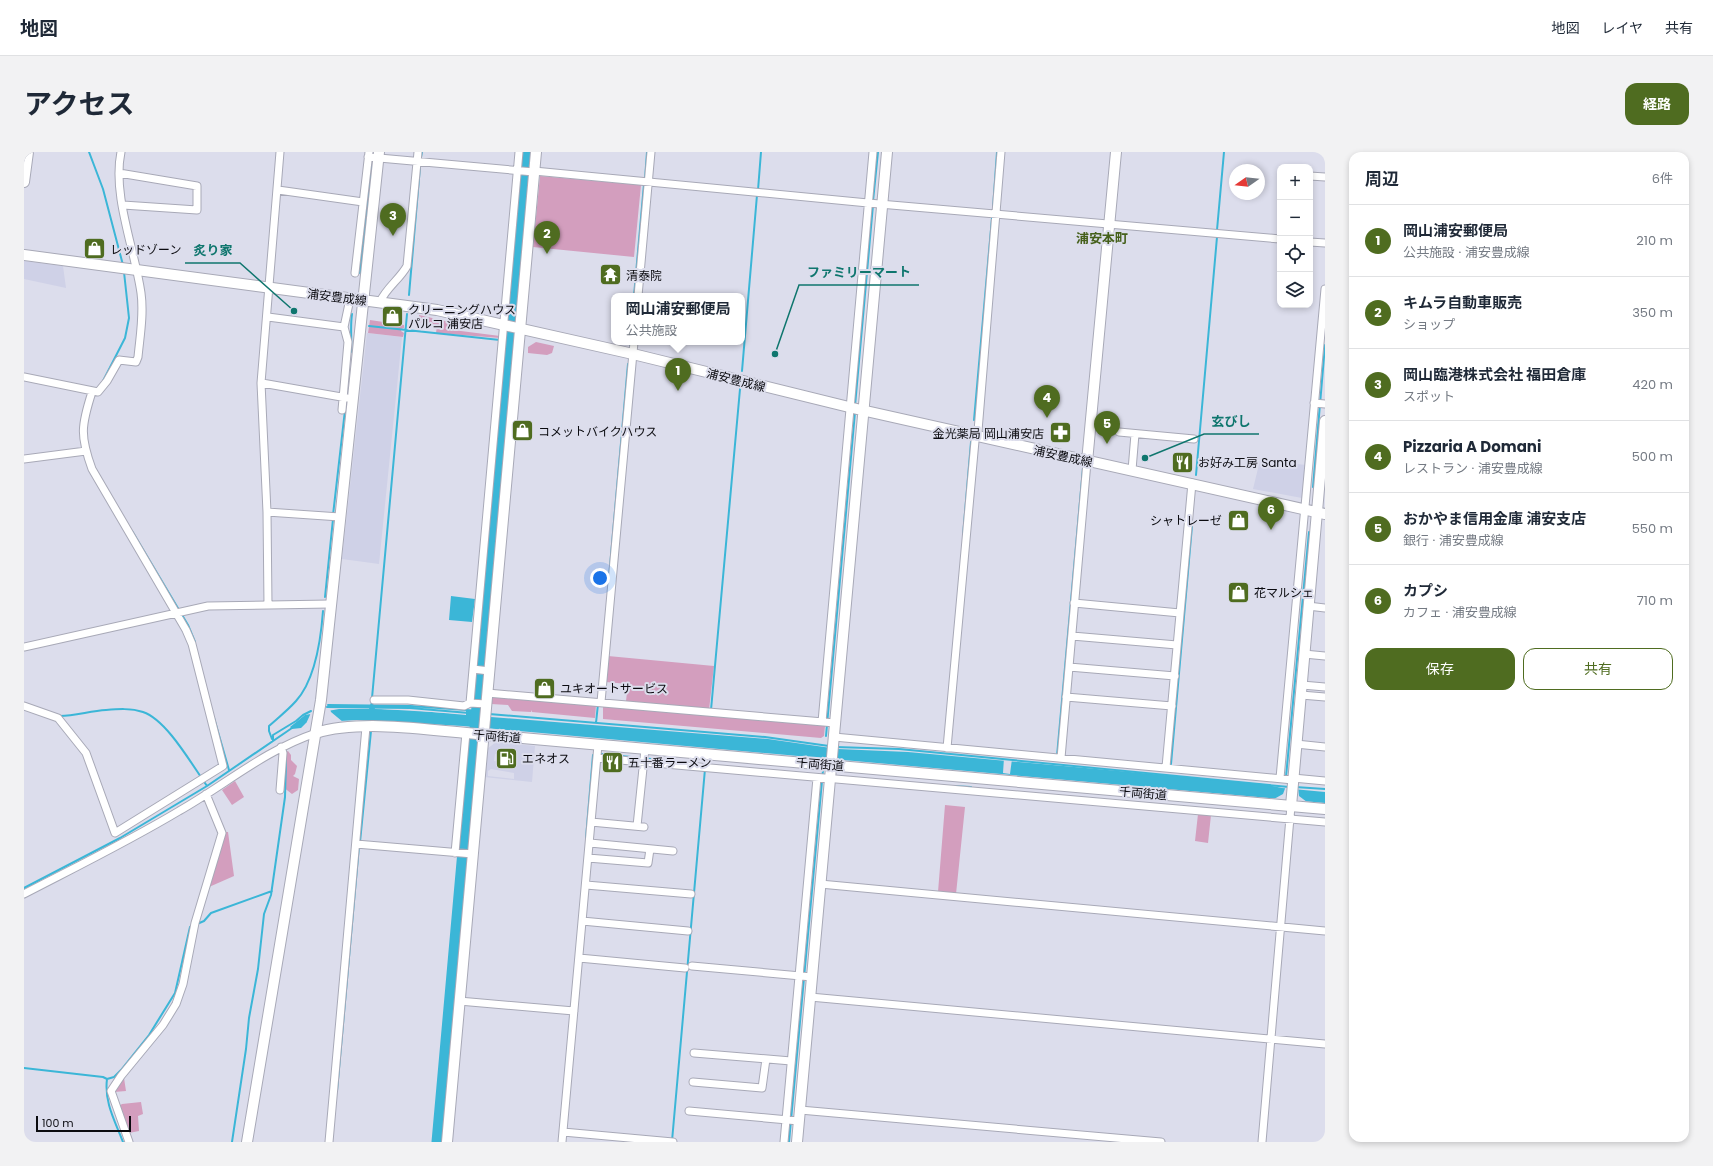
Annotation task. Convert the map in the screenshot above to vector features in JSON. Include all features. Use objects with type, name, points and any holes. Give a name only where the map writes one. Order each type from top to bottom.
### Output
[{"type":"street","points":[[24,182],[28,152]]},
{"type":"street","points":[[121,152],[118,183],[143,305],[138,357],[136,362],[119,360],[107,381],[95,392],[82,426],[86,451],[92,469],[180,612],[192,644],[223,766],[222,768],[228,777]]},
{"type":"street","points":[[268,605],[267,512],[261,402],[280,152]]},
{"type":"street","points":[[380,302],[383,295],[397,281],[407,266],[418,152]]},
{"type":"street","points":[[479,705],[487,693],[487,671],[511,326],[527,171],[519,152]]},
{"type":"street","points":[[464,853],[484,731],[474,670],[527,171],[536,152]]},
{"type":"street","points":[[638,293],[646,182],[651,152]]},
{"type":"street","points":[[784,1142],[793,1118],[810,998],[805,976],[823,778],[831,762],[833,741],[828,723],[874,203],[873,152]]},
{"type":"street","points":[[856,409],[874,203],[886,152]]},
{"type":"street","points":[[947,748],[1001,152]]},
{"type":"street","points":[[1061,758],[1116,152]]},
{"type":"street","points":[[373,155],[417,162],[641,180],[646,182],[1277,239]]},
{"type":"street","points":[[355,272],[363,202],[373,155]]},
{"type":"street","points":[[247,1142],[320,703],[348,398],[364,300],[373,155]]},
{"type":"street","points":[[119,173],[197,186],[197,210],[123,205]]},
{"type":"street","points":[[1313,176],[1325,177]]},
{"type":"street","points":[[278,190],[363,202]]},
{"type":"street","points":[[1313,242],[1325,243]]},
{"type":"street","name":"浦安豊成線","points":[[24,255],[438,310],[633,354],[976,437],[1087,462],[1132,470],[1321,513]]},
{"type":"street","points":[[1280,778],[1299,636],[1304,510],[1315,454],[1320,403],[1325,289]]},
{"type":"street","points":[[342,410],[348,398],[348,342],[344,327],[350,299]]},
{"type":"street","points":[[268,317],[344,327]]},
{"type":"street","points":[[599,702],[634,345]]},
{"type":"street","points":[[24,377],[95,392]]},
{"type":"street","points":[[262,383],[348,398]]},
{"type":"street","points":[[1262,1142],[1304,654],[1299,636],[1308,606],[1321,513],[1315,454],[1325,425]]},
{"type":"street","points":[[1120,432],[1194,439]]},
{"type":"street","points":[[1132,470],[1135,434]]},
{"type":"street","points":[[24,459],[86,451]]},
{"type":"street","points":[[1166,768],[1192,484]]},
{"type":"street","points":[[267,512],[336,517]]},
{"type":"street","points":[[1074,603],[1180,613]]},
{"type":"street","points":[[24,647],[208,606],[330,604]]},
{"type":"street","points":[[1308,606],[1325,608]]},
{"type":"street","points":[[1072,636],[1178,645]]},
{"type":"street","points":[[1304,654],[1325,656]]},
{"type":"street","points":[[1069,667],[1175,676]]},
{"type":"street","points":[[474,670],[487,671]]},
{"type":"street","points":[[1301,690],[1325,687]]},
{"type":"street","points":[[1301,690],[1325,697]]},
{"type":"street","points":[[487,693],[828,723]]},
{"type":"street","points":[[1066,697],[1172,706]]},
{"type":"street","points":[[374,700],[408,700],[464,706],[479,705]]},
{"type":"street","points":[[24,706],[58,718],[86,753],[114,834],[222,768]]},
{"type":"street","points":[[329,1142],[359,844],[366,726]]},
{"type":"street","name":"千両街道","points":[[316,729],[366,726],[466,733],[484,731],[598,745],[644,757],[831,762],[940,783],[1146,802],[1185,797],[1255,803],[1291,803],[1325,809]]},
{"type":"street","points":[[24,894],[180,811],[228,777],[316,729]]},
{"type":"street","points":[[447,1142],[460,1001],[466,733]]},
{"type":"street","points":[[833,741],[947,748],[1280,778],[1293,781],[1325,781]]},
{"type":"street","points":[[1296,744],[1325,747]]},
{"type":"street","points":[[562,1142],[572,1011],[579,958],[598,745]]},
{"type":"street","points":[[280,790],[283,753],[281,747]]},
{"type":"street","points":[[597,758],[644,757],[706,768],[823,778],[940,783]]},
{"type":"street","points":[[592,822],[640,827],[644,757]]},
{"type":"street","points":[[797,1142],[793,1118],[791,1061],[820,884],[823,778]]},
{"type":"street","points":[[129,1142],[111,1091],[121,1076],[163,1025],[176,1004],[183,984],[194,925],[222,833],[206,794]]},
{"type":"street","points":[[1184,810],[1185,797]]},
{"type":"street","points":[[1146,802],[1184,810],[1325,822]]},
{"type":"street","points":[[1253,816],[1255,803]]},
{"type":"street","points":[[590,843],[673,851]]},
{"type":"street","points":[[359,844],[464,853]]},
{"type":"street","points":[[588,858],[648,863],[650,849]]},
{"type":"street","points":[[820,884],[1281,929],[1325,931]]},
{"type":"street","points":[[586,886],[691,894]]},
{"type":"street","points":[[582,921],[688,931]]},
{"type":"street","points":[[579,958],[805,976]]},
{"type":"street","points":[[810,998],[1325,1044]]},
{"type":"street","points":[[460,1001],[572,1011]]},
{"type":"street","points":[[694,1053],[791,1061]]},
{"type":"street","points":[[693,1082],[762,1088],[766,1059]]},
{"type":"street","points":[[689,1111],[1161,1142]]},
{"type":"street","points":[[563,1132],[672,1142]]},
{"type":"shaded area","points":[[540,176],[641,185],[634,257],[533,247]]},
{"type":"shaded area","points":[[24,261],[63,266],[66,288],[24,279]]},
{"type":"shaded area","points":[[419,315],[454,323],[453,330],[500,336],[500,338],[436,333],[437,325],[419,322]]},
{"type":"shaded area","points":[[370,320],[404,325],[404,328],[401,329],[404,333],[403,337],[368,333]]},
{"type":"shaded area","points":[[367,333],[402,337],[379,564],[342,559]]},
{"type":"shaded area","points":[[536,342],[554,346],[552,353],[547,355],[528,353],[528,347]]},
{"type":"shaded area","points":[[1260,460],[1306,465],[1302,498],[1253,489]]},
{"type":"shaded area","points":[[608,656],[714,666],[709,710],[626,701],[628,684],[606,682]]},
{"type":"shaded area","points":[[491,696],[596,705],[595,718],[532,712],[531,710],[531,712],[512,711],[508,705],[491,704]]},
{"type":"shaded area","points":[[603,706],[825,726],[824,736],[821,738],[603,719]]},
{"type":"shaded area","points":[[496,742],[535,746],[532,782],[484,777],[487,749]],"holes":[[[495,754],[517,756],[516,763],[494,761]],[[491,769],[514,773],[514,779],[488,776],[488,771]]]},
{"type":"shaded area","points":[[288,751],[291,755],[291,760],[297,766],[293,776],[299,779],[298,790],[292,794],[283,787],[284,753]]},
{"type":"shaded area","points":[[235,781],[244,797],[232,805],[222,790]]},
{"type":"shaded area","points":[[945,805],[965,807],[956,894],[938,892]]},
{"type":"shaded area","points":[[1198,814],[1211,815],[1208,843],[1195,841]]},
{"type":"shaded area","points":[[224,832],[228,832],[234,876],[209,887]]},
{"type":"shaded area","points":[[124,1078],[126,1091],[114,1092]]},
{"type":"shaded area","points":[[141,1102],[143,1114],[138,1116],[139,1131],[129,1133],[119,1106],[122,1104]]},
{"type":"water","points":[[451,596],[475,599],[472,622],[449,620]]},
{"type":"water","points":[[371,702],[375,709],[410,710],[466,715],[466,709],[480,710],[491,717],[768,739],[838,749],[908,752],[1263,784],[1282,788],[1325,792],[1325,803],[463,726],[357,720],[306,723],[301,728],[292,729],[290,727],[305,715],[339,709],[369,709]]},
{"type":"pier","points":[[313,702],[328,703],[331,712],[343,722],[307,725],[304,728],[310,715]]},
{"type":"pier","points":[[381,708],[464,712],[464,709],[466,709],[465,714]]},
{"type":"pier","points":[[1004,758],[1012,759],[1010,774],[1003,773]]},
{"type":"pier","points":[[1286,786],[1298,787],[1299,796],[1307,802],[1274,799],[1283,794]]},
{"type":"waterway","points":[[89,152],[103,189],[123,265]]},
{"type":"waterway","points":[[421,157],[422,152]]},
{"type":"waterway","points":[[475,729],[526,152]]},
{"type":"waterway","points":[[645,179],[647,152]]},
{"type":"waterway","points":[[758,190],[761,152]]},
{"type":"waterway","points":[[873,201],[878,152]]},
{"type":"waterway","points":[[993,208],[997,152]]},
{"type":"waterway","points":[[1217,230],[1224,152]]},
{"type":"waterway","points":[[360,273],[372,164]]},
{"type":"waterway","points":[[409,295],[420,167]]},
{"type":"waterway","points":[[634,293],[644,184]]},
{"type":"waterway","points":[[745,336],[757,195]]},
{"type":"waterway","points":[[855,406],[873,205]]},
{"type":"waterway","points":[[974,420],[992,218]]},
{"type":"waterway","points":[[1196,475],[1217,237]]},
{"type":"waterway","points":[[103,381],[125,338],[129,318],[124,272]]},
{"type":"waterway","points":[[351,352],[352,314]]},
{"type":"waterway","points":[[372,698],[407,314]]},
{"type":"waterway","points":[[369,326],[500,340]]},
{"type":"waterway","points":[[504,340],[509,341]]},
{"type":"waterway","points":[[742,371],[744,345]]},
{"type":"waterway","points":[[1313,487],[1325,345]]},
{"type":"waterway","points":[[609,578],[628,364]]},
{"type":"waterway","points":[[711,710],[740,389]]},
{"type":"waterway","points":[[333,515],[345,410]]},
{"type":"waterway","points":[[826,736],[855,412]]},
{"type":"waterway","points":[[963,536],[971,442]]},
{"type":"waterway","points":[[1057,756],[1083,468]]},
{"type":"waterway","points":[[325,597],[333,519]]},
{"type":"waterway","points":[[1171,764],[1192,526]]},
{"type":"waterway","points":[[132,531],[188,625],[195,642]]},
{"type":"waterway","points":[[1286,777],[1309,532]]},
{"type":"waterway","points":[[272,739],[269,726],[296,701],[308,682],[319,646],[323,611]]},
{"type":"waterway","points":[[596,723],[598,704]]},
{"type":"waterway","points":[[328,705],[410,706],[467,710]]},
{"type":"waterway","points":[[327,707],[410,708],[469,713]]},
{"type":"waterway","points":[[60,716],[115,709],[129,709],[143,712],[152,717],[170,733],[207,786]]},
{"type":"waterway","points":[[273,741],[273,735],[311,711]]},
{"type":"waterway","points":[[489,714],[765,737],[829,746]]},
{"type":"waterway","points":[[214,718],[229,770]]},
{"type":"waterway","points":[[24,888],[120,838],[207,786],[292,728]]},
{"type":"waterway","points":[[360,842],[371,731]]},
{"type":"waterway","points":[[437,1142],[473,739]]},
{"type":"waterway","points":[[835,747],[899,749],[1289,787]]},
{"type":"waterway","points":[[601,754],[671,761]]},
{"type":"waterway","points":[[586,838],[593,755],[595,755]]},
{"type":"waterway","points":[[232,1142],[246,1049],[249,1018],[258,969],[264,914],[271,895],[285,797],[286,760]]},
{"type":"waterway","points":[[672,1141],[705,769]]},
{"type":"waterway","points":[[789,1142],[823,770]]},
{"type":"waterway","points":[[950,786],[971,787]]},
{"type":"waterway","points":[[1295,787],[1325,789]]},
{"type":"waterway","points":[[337,1091],[359,846]]},
{"type":"waterway","points":[[107,1079],[114,1077],[121,1070],[149,1035],[175,993],[190,927],[204,921],[211,913],[272,891]]},
{"type":"waterway","points":[[24,1068],[103,1077],[107,1079],[106,1087],[109,1104],[123,1142]]},
{"type":"place","name":"岡山臨港株式会社 福田倉庫","points":[[393,236]]},
{"type":"place","name":"レッドゾーン","points":[[94,249]]},
{"type":"place","name":"キムラ自動車販売","points":[[547,254]]},
{"type":"place","name":"清泰院","points":[[610,275]]},
{"type":"place","name":"炙り家","points":[[294,311]]},
{"type":"place","name":"クリーニングハウス パルコ 浦安店","points":[[392,316]]},
{"type":"place","name":"ファミリーマート","points":[[775,354]]},
{"type":"place","name":"岡山浦安郵便局","points":[[678,391]]},
{"type":"place","name":"Pizzaria A Domani","points":[[1047,418]]},
{"type":"place","name":"コメットバイクハウス","points":[[523,431]]},
{"type":"place","name":"金光薬局 岡山浦安店","points":[[1060,433]]},
{"type":"place","name":"おかやま信用金庫 浦安支店","points":[[1107,444]]},
{"type":"place","name":"玄びし","points":[[1145,458]]},
{"type":"place","name":"お好み工房 Santa","points":[[1182,462]]},
{"type":"place","name":"シャトレーゼ","points":[[1238,520]]},
{"type":"place","name":"カプシ","points":[[1271,530]]},
{"type":"place","name":"花マルシェ","points":[[1239,592]]},
{"type":"place","name":"ユキオートサービス","points":[[544,688]]},
{"type":"place","name":"エネオス","points":[[506,758]]},
{"type":"place","name":"五十番ラーメン","points":[[613,762]]},
{"type":"district","name":"浦安本町","points":[[1102,238]]}]
